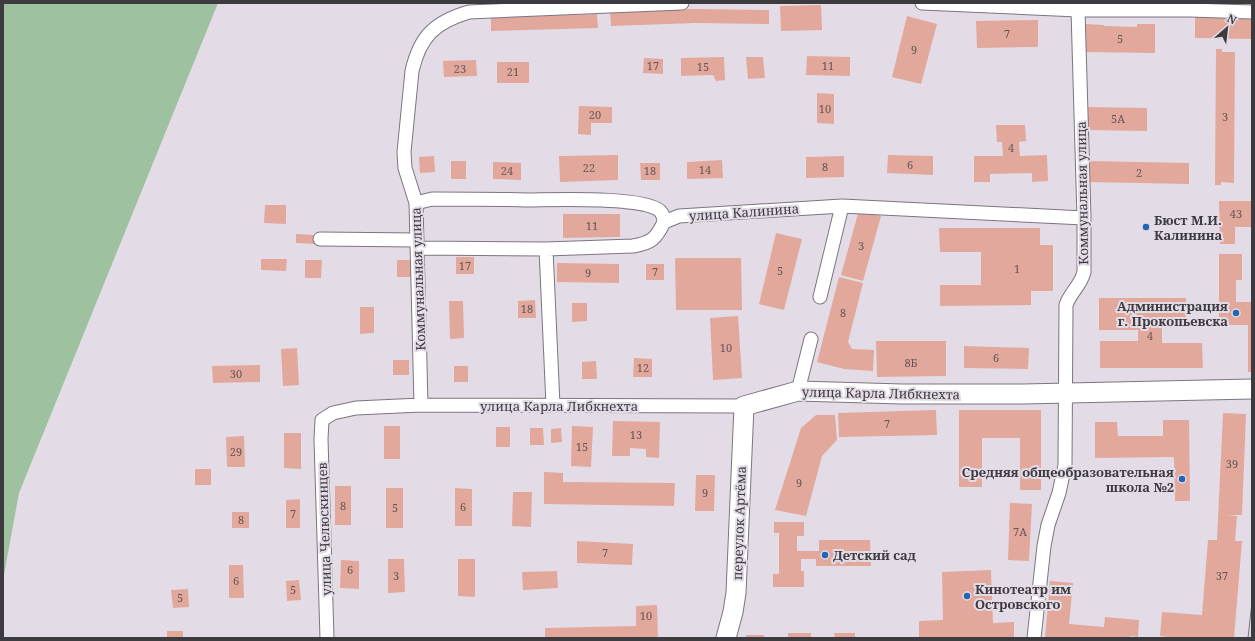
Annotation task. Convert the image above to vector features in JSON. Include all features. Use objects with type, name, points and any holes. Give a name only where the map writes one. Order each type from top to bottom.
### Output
[{"type":"street","name":"Коммунальная улица","points":[[421,405],[416,204],[405,168],[404,152],[412,71],[416,55],[424,40],[439,24],[452,17],[469,12],[543,6],[682,3]]},
{"type":"street","points":[[922,3],[1078,10],[1190,7],[1252,12]]},
{"type":"street","name":"Коммунальная улица","points":[[1034,638],[1044,546],[1048,525],[1059,493],[1065,465],[1066,305],[1082,278],[1084,218],[1078,10]]},
{"type":"street","points":[[320,239],[546,249],[643,244],[651,241],[659,234],[664,222],[661,212],[656,209],[625,202],[595,200],[432,199],[416,204]]},
{"type":"street","points":[[820,297],[842,206]]},
{"type":"street","name":"улица Калинина","points":[[664,222],[679,216],[842,206],[1084,218]]},
{"type":"street","points":[[546,249],[553,405]]},
{"type":"street","points":[[798,391],[811,338]]},
{"type":"street","name":"улица Карла Либкнехта","points":[[322,420],[334,413],[356,408],[421,405],[744,406],[798,391],[902,394],[1065,394],[1252,389]]},
{"type":"street","name":"переулок Артёма","points":[[726,638],[734,612],[736,593],[744,406]]},
{"type":"street","name":"улица Челюскинцев","points":[[322,420],[321,453],[327,638]]},
{"type":"green space","points":[[3,3],[218,3],[19,493],[3,580]]},
{"type":"building","points":[[821,5],[822,30],[781,31],[780,6]]},
{"type":"building","points":[[695,9],[769,10],[769,24],[695,23],[611,26],[610,12]]},
{"type":"building","points":[[597,14],[598,28],[491,31],[491,18]]},
{"type":"building","points":[[1195,14],[1252,14],[1252,39],[1195,38]]},
{"type":"building","points":[[907,16],[937,24],[921,84],[892,77]]},
{"type":"building","points":[[1038,20],[1038,47],[977,48],[976,21]]},
{"type":"building","points":[[1086,24],[1137,27],[1137,24],[1155,24],[1155,53],[1085,52]]},
{"type":"building","points":[[1216,49],[1222,49],[1222,52],[1235,52],[1234,183],[1221,182],[1221,185],[1215,185]]},
{"type":"building","points":[[807,56],[850,57],[850,76],[806,75]]},
{"type":"building","points":[[724,57],[725,80],[716,81],[713,75],[681,76],[681,58]]},
{"type":"building","points":[[746,57],[763,57],[765,78],[748,79]]},
{"type":"building","points":[[644,58],[663,59],[663,74],[643,73]]},
{"type":"building","points":[[476,60],[477,76],[444,77],[443,61]]},
{"type":"building","points":[[497,62],[529,62],[529,83],[497,83]]},
{"type":"building","points":[[817,93],[834,94],[834,124],[817,123]]},
{"type":"building","points":[[579,106],[612,107],[612,123],[591,123],[591,135],[578,134]]},
{"type":"building","points":[[1088,107],[1147,108],[1147,131],[1088,130]]},
{"type":"building","points":[[996,125],[1025,125],[1026,141],[1019,142],[1020,156],[1047,155],[1048,181],[1032,182],[1032,173],[990,174],[990,182],[974,182],[974,156],[1003,156],[1002,142],[997,142]]},
{"type":"building","points":[[618,155],[618,180],[560,182],[559,156]]},
{"type":"building","points":[[888,155],[933,156],[933,175],[887,173]]},
{"type":"building","points":[[434,156],[435,172],[420,173],[419,157]]},
{"type":"building","points":[[844,156],[844,177],[806,178],[806,157]]},
{"type":"building","points":[[722,160],[723,178],[687,179],[687,162]]},
{"type":"building","points":[[451,161],[466,161],[466,179],[451,179]]},
{"type":"building","points":[[1089,161],[1189,163],[1189,184],[1088,182]]},
{"type":"building","points":[[493,162],[521,163],[521,180],[493,179]]},
{"type":"building","points":[[640,163],[660,163],[660,180],[641,180]]},
{"type":"building","points":[[1219,201],[1252,201],[1252,227],[1235,227],[1235,244],[1220,244]]},
{"type":"building","points":[[265,205],[286,205],[286,224],[264,223]]},
{"type":"building","points":[[859,210],[881,216],[863,281],[841,275]]},
{"type":"building","points":[[563,214],[620,214],[620,237],[563,238]]},
{"type":"building","points":[[939,228],[1040,228],[1040,245],[1053,245],[1053,291],[1031,291],[1031,305],[940,306],[940,285],[981,285],[981,252],[940,252]]},
{"type":"building","points":[[776,233],[802,239],[784,310],[759,304]]},
{"type":"building","points":[[296,234],[315,235],[315,244],[296,243]]},
{"type":"building","name":"Администрация г. Прокопьевска","points":[[1219,254],[1242,254],[1242,280],[1236,280],[1236,302],[1252,302],[1252,372],[1248,372],[1248,325],[1219,325]]},
{"type":"building","points":[[456,257],[474,257],[474,274],[456,274]]},
{"type":"building","points":[[675,258],[741,258],[742,310],[676,310]]},
{"type":"building","points":[[261,259],[287,259],[286,271],[261,270]]},
{"type":"building","points":[[305,260],[322,260],[321,278],[305,278]]},
{"type":"building","points":[[397,260],[414,260],[414,277],[397,277]]},
{"type":"building","points":[[557,263],[619,264],[619,283],[557,282]]},
{"type":"building","points":[[646,264],[664,264],[664,280],[646,280]]},
{"type":"building","points":[[839,277],[863,283],[848,342],[852,349],[874,350],[873,371],[844,369],[817,362]]},
{"type":"building","points":[[1099,298],[1186,298],[1186,327],[1162,327],[1162,343],[1202,343],[1203,368],[1100,368],[1100,341],[1138,341],[1138,330],[1099,330]]},
{"type":"building","points":[[535,300],[536,318],[518,318],[518,301]]},
{"type":"building","points":[[449,301],[463,301],[464,338],[450,339]]},
{"type":"building","points":[[572,303],[587,303],[587,321],[572,322]]},
{"type":"building","points":[[360,307],[374,307],[374,333],[360,334]]},
{"type":"building","points":[[738,316],[742,378],[713,380],[710,318]]},
{"type":"building","points":[[876,341],[946,341],[946,376],[877,377]]},
{"type":"building","points":[[964,346],[1029,348],[1028,369],[964,368]]},
{"type":"building","points":[[297,348],[299,385],[283,386],[281,349]]},
{"type":"building","points":[[634,358],[652,359],[652,377],[633,377]]},
{"type":"building","points":[[393,360],[409,360],[409,375],[393,375]]},
{"type":"building","points":[[596,361],[597,379],[582,379],[582,362]]},
{"type":"building","points":[[260,365],[260,382],[213,383],[212,366]]},
{"type":"building","points":[[454,366],[468,366],[468,382],[454,382]]},
{"type":"building","points":[[936,410],[937,435],[839,437],[838,413]]},
{"type":"building","points":[[959,410],[1041,410],[1041,490],[1020,490],[1020,438],[982,438],[982,487],[959,487]]},
{"type":"building","points":[[1223,413],[1246,414],[1242,515],[1227,515],[1237,516],[1235,541],[1242,541],[1234,638],[1179,638],[1160,636],[1162,612],[1202,615],[1208,540],[1217,540]]},
{"type":"building","points":[[816,415],[835,415],[837,440],[822,456],[806,516],[775,510],[801,428]]},
{"type":"building","name":"Средняя общеобразовательная школа №2","points":[[1163,420],[1189,420],[1190,501],[1175,501],[1174,457],[1095,458],[1095,422],[1117,422],[1118,436],[1163,436]]},
{"type":"building","points":[[613,421],[660,422],[659,458],[646,457],[646,449],[630,448],[630,456],[612,456]]},
{"type":"building","points":[[384,426],[400,426],[400,459],[384,459]]},
{"type":"building","points":[[572,426],[593,427],[591,467],[571,466]]},
{"type":"building","points":[[496,427],[510,427],[510,447],[496,447]]},
{"type":"building","points":[[530,428],[543,428],[544,445],[530,445]]},
{"type":"building","points":[[561,428],[562,442],[551,443],[551,429]]},
{"type":"building","points":[[284,433],[301,433],[301,469],[284,468]]},
{"type":"building","points":[[244,436],[245,467],[227,467],[226,437]]},
{"type":"building","points":[[195,469],[211,469],[211,485],[195,485]]},
{"type":"building","points":[[544,472],[563,473],[563,482],[675,483],[674,506],[544,504]]},
{"type":"building","points":[[696,475],[715,475],[714,511],[695,511]]},
{"type":"building","points":[[335,486],[351,486],[351,525],[335,525]]},
{"type":"building","points":[[386,488],[403,488],[403,528],[386,528]]},
{"type":"building","points":[[455,488],[472,489],[472,526],[455,526]]},
{"type":"building","points":[[513,492],[532,492],[531,527],[512,526]]},
{"type":"building","points":[[300,499],[300,528],[286,528],[286,500]]},
{"type":"building","points":[[1010,503],[1032,504],[1029,561],[1008,560]]},
{"type":"building","points":[[232,512],[249,512],[249,528],[232,528]]},
{"type":"building","name":"Детский сад","points":[[774,522],[804,522],[804,536],[797,536],[797,551],[819,551],[819,540],[870,540],[871,566],[816,566],[816,559],[801,559],[801,571],[804,571],[804,587],[773,587],[773,574],[779,574],[779,533],[774,533]]},
{"type":"building","points":[[577,541],[633,544],[632,565],[577,563]]},
{"type":"building","points":[[388,559],[404,559],[405,592],[388,593]]},
{"type":"building","points":[[458,559],[475,559],[475,597],[458,596]]},
{"type":"building","points":[[341,560],[359,561],[359,589],[340,588]]},
{"type":"building","points":[[229,565],[243,565],[244,598],[229,598]]},
{"type":"building","name":"Кинотеатр им Островского","points":[[991,570],[993,623],[1014,622],[1014,638],[919,638],[919,621],[943,620],[942,572]]},
{"type":"building","points":[[557,571],[558,588],[523,590],[522,572]]},
{"type":"building","points":[[299,580],[301,600],[287,601],[286,581]]},
{"type":"building","points":[[1050,581],[1073,583],[1069,624],[1104,627],[1105,617],[1139,620],[1138,637],[1045,638]]},
{"type":"building","points":[[188,589],[189,607],[173,608],[171,590]]},
{"type":"building","points":[[657,605],[658,638],[545,638],[545,628],[636,626],[636,606]]},
{"type":"building","points":[[167,631],[183,631],[183,638],[167,638]]},
{"type":"building","points":[[788,633],[811,633],[811,638],[788,638]]},
{"type":"building","points":[[834,633],[855,633],[855,638],[835,638]]},
{"type":"building","points":[[746,635],[764,635],[764,638],[746,638]]},
{"type":"tram line","points":[[1248,638],[1252,602]]},
{"type":"place","name":"Бюст М.И. Калинина","points":[[1146,227]]},
{"type":"place","name":"Администрация г. Прокопьевска","points":[[1236,313]]},
{"type":"place","name":"Средняя общеобразовательная школа №2","points":[[1182,479]]},
{"type":"place","name":"Детский сад","points":[[825,555]]},
{"type":"place","name":"Кинотеатр им Островского","points":[[967,596]]}]
